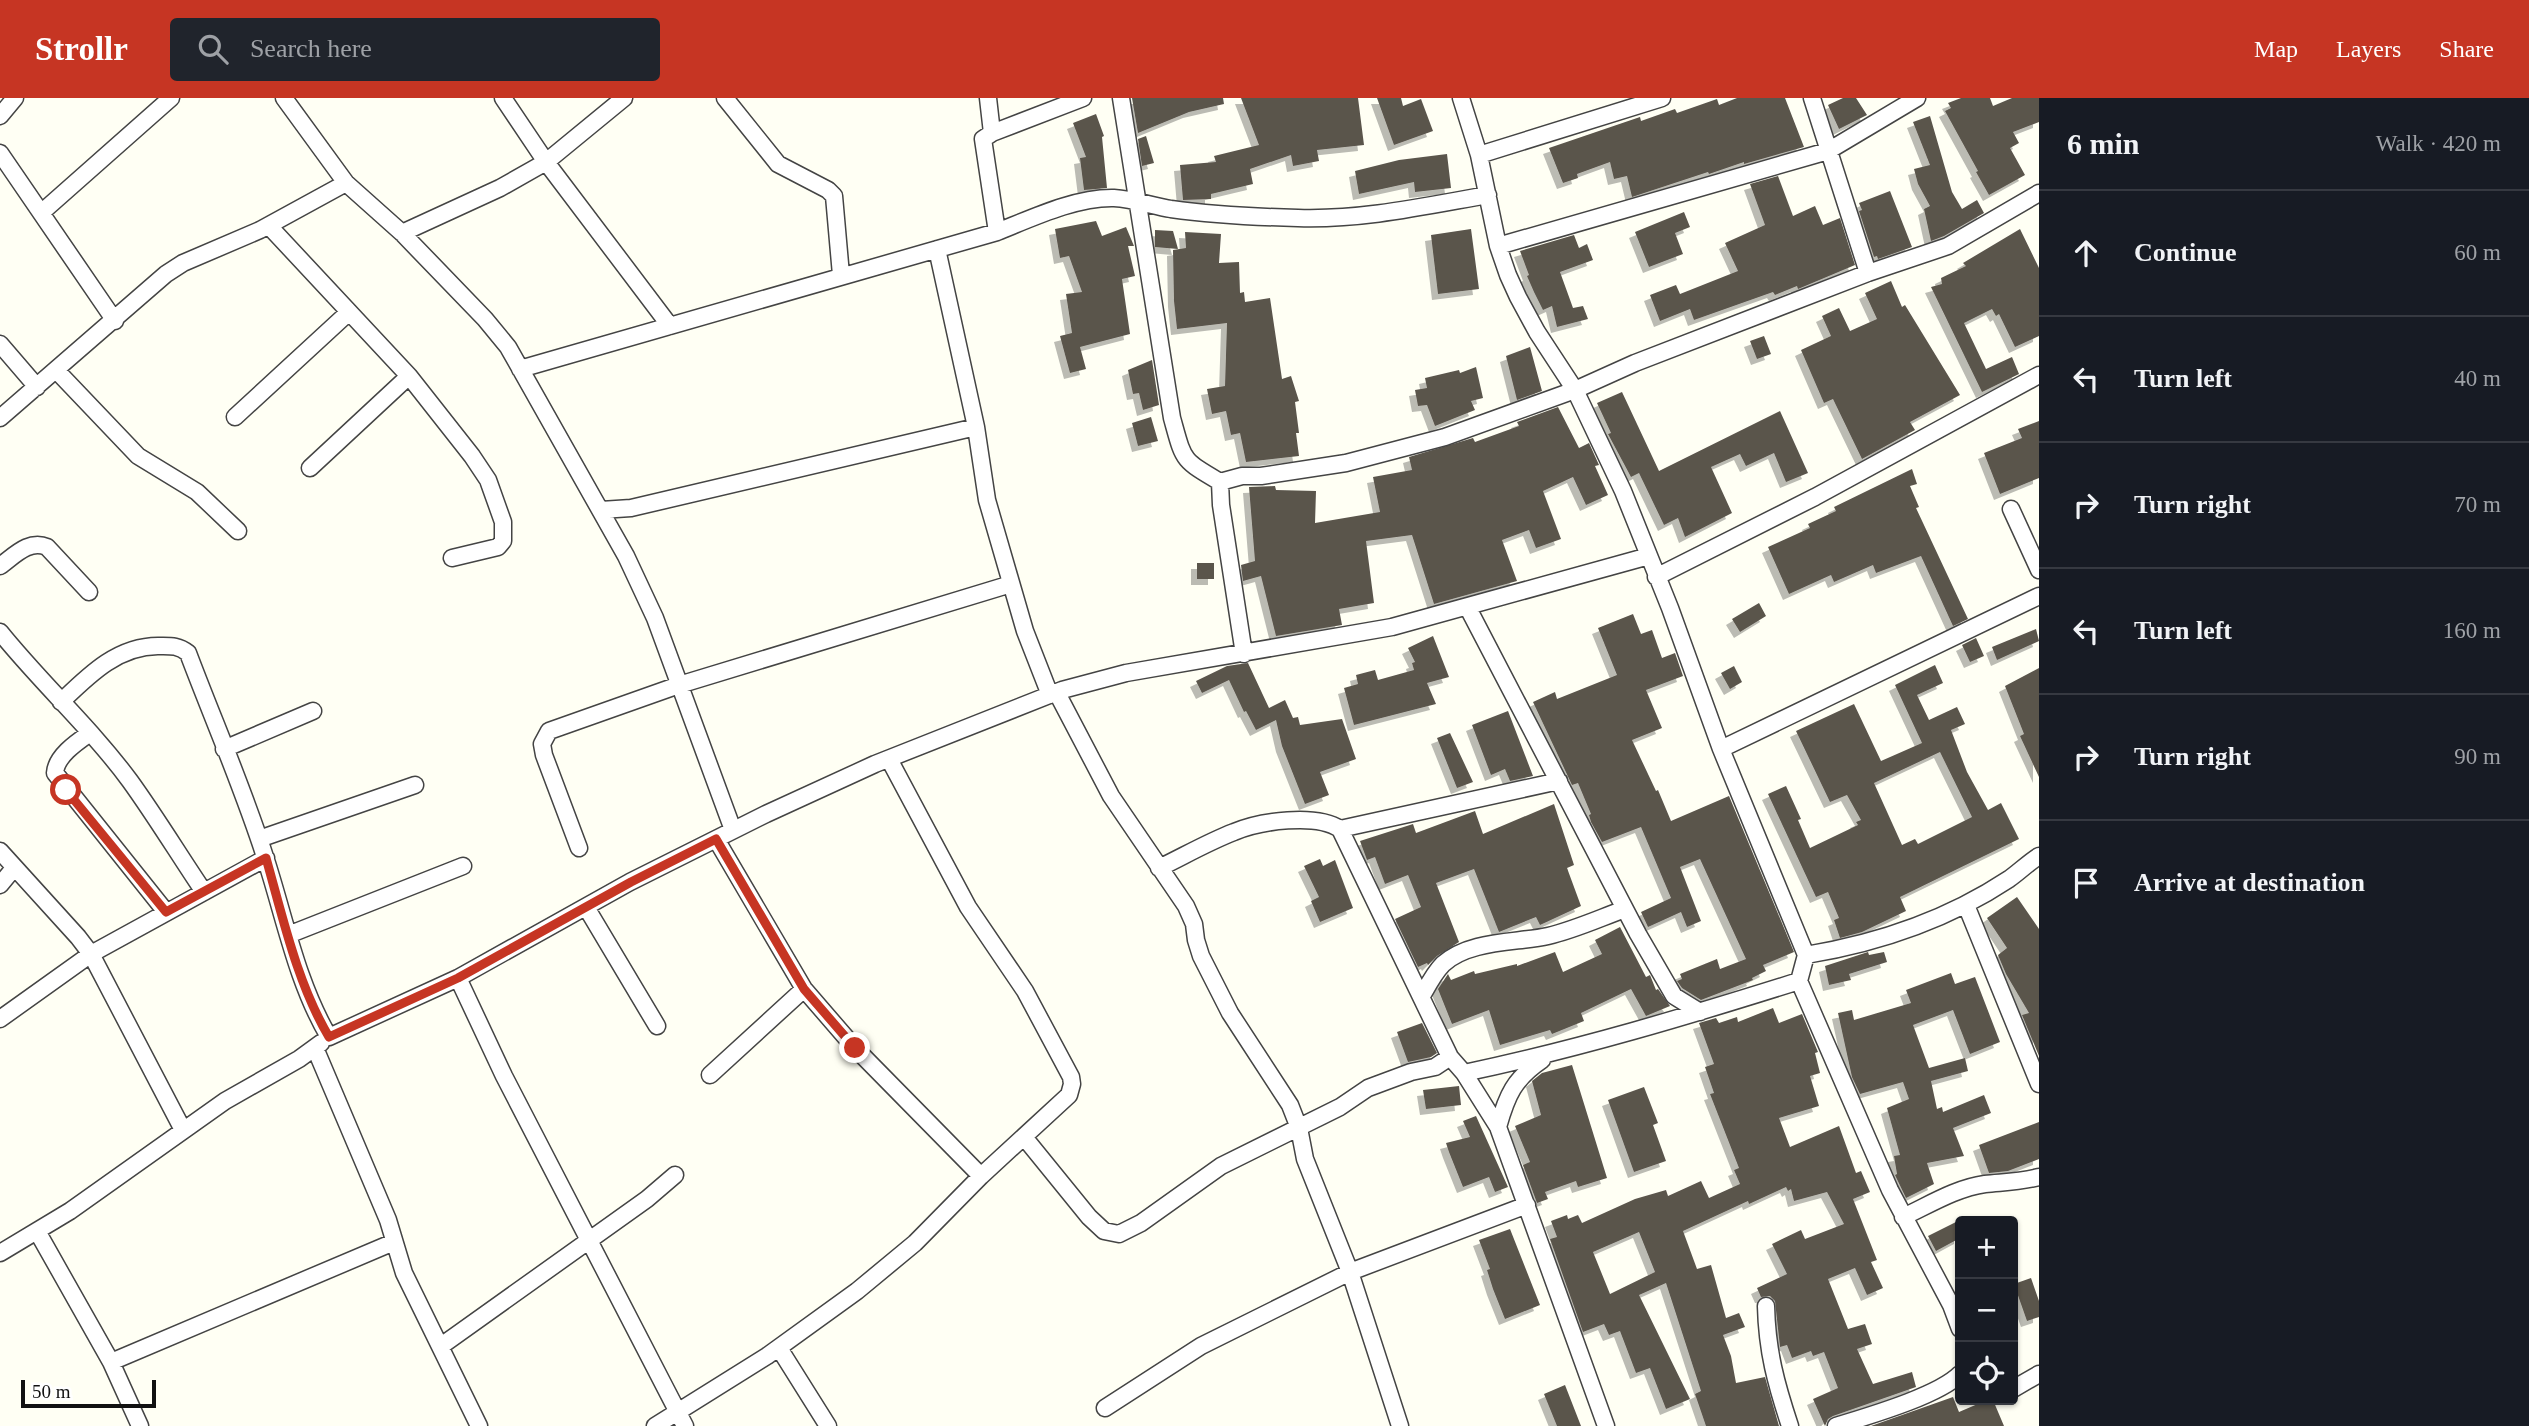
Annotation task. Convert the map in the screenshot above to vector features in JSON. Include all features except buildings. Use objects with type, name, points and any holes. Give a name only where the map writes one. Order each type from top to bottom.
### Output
[{"type":"street","points":[[0,116],[15,98]]},
{"type":"street","points":[[41,213],[171,98]]},
{"type":"street","points":[[284,98],[346,183],[402,233],[485,319],[508,347],[601,510],[656,618],[733,830]]},
{"type":"street","points":[[503,98],[546,162],[670,326]]},
{"type":"street","points":[[725,98],[778,164],[828,190],[834,196],[841,275]]},
{"type":"street","points":[[988,98],[992,133]]},
{"type":"street","points":[[997,232],[983,139],[992,133],[1087,98]]},
{"type":"street","points":[[1121,98],[1172,418],[1182,454],[1188,463],[1220,482],[1242,476],[1261,476],[1346,463],[1445,437],[1574,390],[1635,363],[1868,273],[1948,246],[2039,193]]},
{"type":"street","points":[[1461,98],[1479,155],[1498,246],[1518,297],[1574,390],[1623,491],[1670,608],[1721,749],[1771,864],[1806,955],[1798,981],[1903,1217],[1955,1316]]},
{"type":"street","points":[[1479,155],[1662,98]]},
{"type":"street","points":[[1812,98],[1868,273]]},
{"type":"street","points":[[1498,246],[1828,151],[1917,98]]},
{"type":"street","points":[[402,233],[546,162],[619,100]]},
{"type":"street","points":[[0,153],[115,321]]},
{"type":"street","points":[[0,418],[166,274],[183,263],[269,226],[346,183]]},
{"type":"street","points":[[520,369],[997,232],[1059,208],[1100,200],[1115,198],[1231,216],[1302,219],[1367,216],[1488,195]]},
{"type":"street","points":[[269,226],[409,376],[488,480],[503,522],[503,541],[498,547],[452,558]]},
{"type":"street","points":[[937,249],[976,427],[986,500],[1025,631],[1054,694],[1111,796],[1186,906],[1194,924],[1201,956],[1230,1013],[1290,1105],[1299,1128],[1305,1159],[1350,1272],[1400,1426]]},
{"type":"street","points":[[235,417],[349,312]]},
{"type":"street","points":[[0,344],[37,387]]},
{"type":"street","points":[[56,370],[138,456],[197,492],[238,531]]},
{"type":"street","points":[[1656,577],[1815,497],[2039,375]]},
{"type":"street","points":[[310,468],[409,376]]},
{"type":"street","points":[[601,510],[631,508],[976,427]]},
{"type":"street","points":[[1220,482],[1221,505],[1244,654]]},
{"type":"street","points":[[2011,509],[2039,570]]},
{"type":"street","points":[[0,566],[29,545],[39,543],[47,547],[89,592]]},
{"type":"street","points":[[0,1253],[70,1211],[225,1101],[329,1037],[458,978],[733,830],[889,759],[1054,694],[1126,673],[1392,627],[1468,608],[1649,555]]},
{"type":"street","points":[[579,848],[544,755],[542,744],[549,731],[679,685],[1011,584]]},
{"type":"street","points":[[1721,749],[2039,596]]},
{"type":"street","points":[[1468,608],[1625,909],[1674,996],[1700,1012]]},
{"type":"street","points":[[0,632],[129,780],[204,892]]},
{"type":"street","points":[[61,702],[91,673],[121,654],[148,646],[180,647],[188,653],[266,858],[288,935],[316,1016],[329,1037]]},
{"type":"street","points":[[224,749],[313,711]]},
{"type":"street","points":[[90,733],[55,765],[55,773],[166,912]]},
{"type":"street","points":[[655,1426],[682,1419],[897,1259],[981,1176],[1069,1095],[1071,1077],[1025,991],[968,907],[889,759]]},
{"type":"street","points":[[1340,829],[1559,781]]},
{"type":"street","points":[[258,839],[415,785]]},
{"type":"street","points":[[1160,868],[1236,831],[1275,822],[1315,820],[1331,823],[1340,829],[1450,1057],[1464,1073],[1498,1127],[1606,1426]]},
{"type":"street","points":[[716,839],[804,989],[855,1048],[981,1176]]},
{"type":"street","points":[[0,851],[91,954],[183,1130]]},
{"type":"street","points":[[1806,955],[1860,945],[1917,928],[1966,905],[2011,878],[2039,856]]},
{"type":"street","points":[[0,1019],[91,954],[266,858]]},
{"type":"street","points":[[288,935],[463,866]]},
{"type":"street","points":[[0,886],[15,868]]},
{"type":"street","points":[[1966,905],[2039,1084]]},
{"type":"street","points":[[586,907],[657,1026]]},
{"type":"street","points":[[1422,996],[1436,972],[1445,962],[1458,955],[1503,942],[1549,936],[1625,909]]},
{"type":"street","points":[[458,978],[504,1076],[682,1419]]},
{"type":"street","points":[[1464,1073],[1550,1055],[1666,1023],[1798,981]]},
{"type":"street","points":[[710,1074],[804,989]]},
{"type":"street","points":[[1666,1023],[1674,1006],[1674,996]]},
{"type":"street","points":[[315,1048],[388,1220],[404,1273],[479,1426]]},
{"type":"street","points":[[1498,1127],[1507,1098],[1520,1076],[1550,1055]]},
{"type":"street","points":[[1024,1137],[1089,1217],[1104,1231],[1119,1234],[1141,1223],[1220,1166],[1340,1107],[1368,1088],[1411,1072],[1435,1067],[1450,1057]]},
{"type":"street","points":[[441,1346],[647,1199],[675,1175]]},
{"type":"street","points":[[1903,1217],[1969,1188],[1984,1184],[2010,1184],[2039,1177]]},
{"type":"street","points":[[1105,1408],[1201,1346],[1350,1272],[1527,1205]]},
{"type":"street","points":[[37,1231],[111,1362],[140,1426]]},
{"type":"street","points":[[111,1362],[394,1242]]},
{"type":"street","points":[[1766,1306],[1767,1341],[1772,1369],[1790,1426]]},
{"type":"street","points":[[779,1348],[828,1426]]},
{"type":"street","points":[[2018,1386],[2039,1374]]},
{"type":"street","points":[[1836,1426],[1885,1411],[1955,1379]]},
{"type":"route","points":[[66,790],[166,912],[266,858],[288,935],[316,1016],[329,1037],[458,978],[631,882],[716,839],[804,989],[855,1048]]}]
